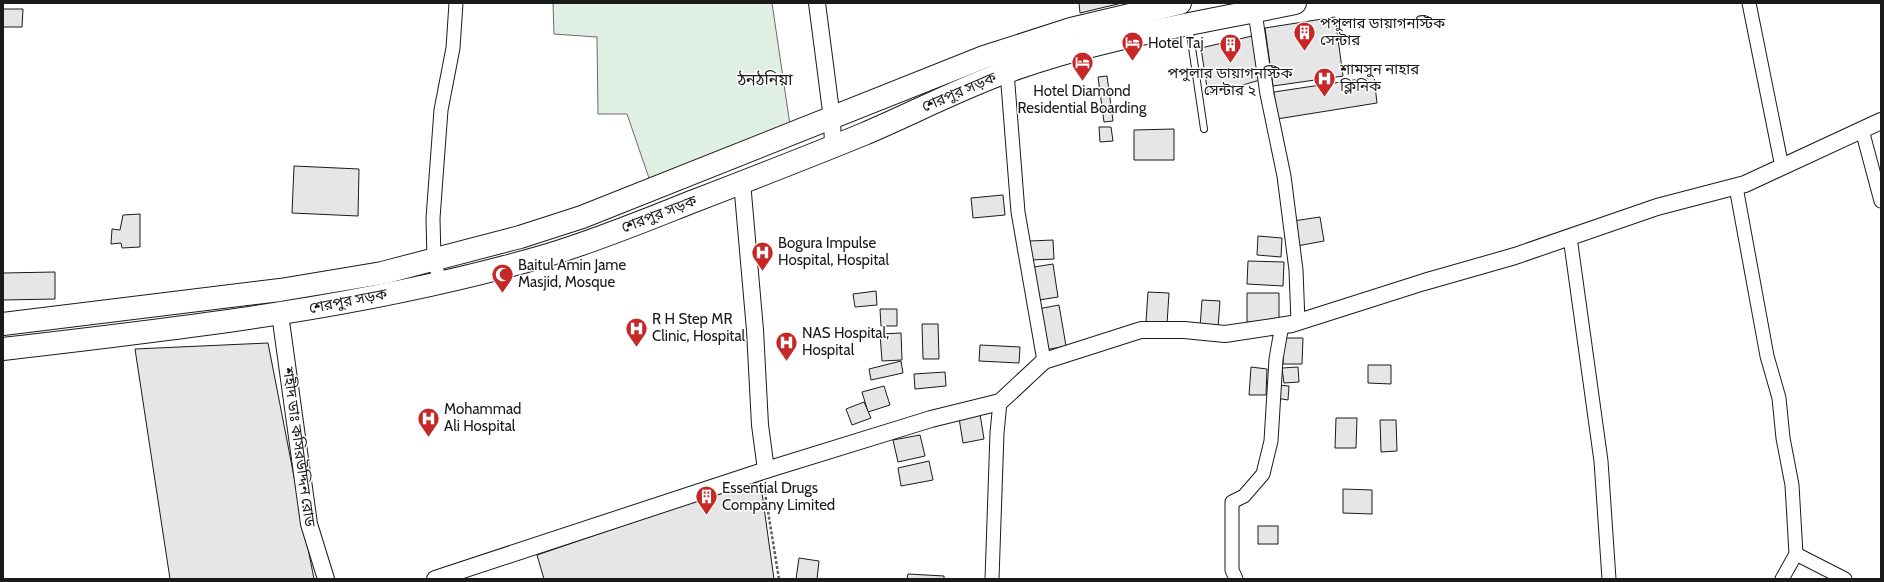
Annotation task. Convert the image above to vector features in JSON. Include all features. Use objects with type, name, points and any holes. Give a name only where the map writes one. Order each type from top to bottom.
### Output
[{"type":"highway","name":"শেরপুর সড়ক","points":[[3,324],[280,290],[382,273],[520,237],[582,217],[832,119],[984,57],[1071,29],[1180,3]]},
{"type":"highway","name":"শেরপুর সড়ক","points":[[3,349],[190,327],[280,314],[377,297],[550,254],[742,182],[833,146],[1006,72],[1053,56],[1120,39],[1295,3]]},
{"type":"street","points":[[440,282],[434,259],[433,218],[441,110],[453,48],[456,3]]},
{"type":"street","points":[[817,3],[832,119],[833,146]]},
{"type":"street","points":[[1749,3],[1782,167]]},
{"type":"street","points":[[1236,579],[1232,570],[1232,502],[1244,496],[1263,474],[1271,441],[1276,359],[1290,324],[1296,270],[1284,176],[1267,94],[1255,12]]},
{"type":"street","points":[[1006,72],[1018,212],[1044,361]]},
{"type":"street","points":[[435,579],[764,471],[931,419],[1000,402],[1044,361],[1141,330],[1184,330],[1225,334],[1290,324],[1424,282],[1515,256],[1657,207],[1745,184],[1881,121]]},
{"type":"street","points":[[1862,130],[1881,201]]},
{"type":"street","points":[[742,182],[755,330],[764,471]]},
{"type":"street","points":[[1736,187],[1767,356],[1779,398],[1783,438],[1792,485],[1796,554],[1782,579]]},
{"type":"street","points":[[1570,237],[1601,461],[1609,579]]},
{"type":"street","name":"শহীদ ডাঃ কসিরউদ্দিন রোড","points":[[280,314],[309,524],[326,579]]},
{"type":"street","points":[[992,579],[997,433],[1000,402]]},
{"type":"street","points":[[1796,554],[1845,579]]},
{"type":"lane","points":[[1188,26],[1204,129]]},
{"type":"path","points":[[764,471],[779,579]]},
{"type":"green space","points":[[553,3],[772,3],[790,125],[650,181],[627,114],[598,114],[597,37],[554,34]]},
{"type":"building","points":[[1079,3],[1122,3],[1080,13]]},
{"type":"building","points":[[3,9],[23,9],[22,27],[3,27]]},
{"type":"building","name":"পপুলার ডায়াগনস্টিক সেন্টার","points":[[1335,17],[1343,76],[1273,86],[1265,28]]},
{"type":"building","name":"পপুলার ডায়াগনস্টিক সেন্টার ২","points":[[1252,36],[1260,80],[1208,95],[1201,48]]},
{"type":"building","points":[[1107,76],[1113,121],[1104,122],[1098,77]]},
{"type":"building","name":"শামসুন নাহার ক্লিনিক","points":[[1374,77],[1377,103],[1277,119],[1274,92]]},
{"type":"building","points":[[1099,127],[1111,127],[1113,141],[1100,142]]},
{"type":"building","points":[[1174,129],[1174,160],[1134,160],[1134,130]]},
{"type":"building","points":[[294,166],[359,169],[358,216],[292,213]]},
{"type":"building","points":[[1003,195],[1005,215],[973,218],[971,198]]},
{"type":"building","points":[[140,214],[140,247],[122,248],[121,243],[111,244],[112,229],[120,230],[123,215]]},
{"type":"building","points":[[1320,217],[1324,241],[1297,246],[1293,221]]},
{"type":"building","points":[[1258,236],[1282,238],[1281,257],[1257,255]]},
{"type":"building","points":[[1053,240],[1054,259],[1031,260],[1030,241]]},
{"type":"building","points":[[1248,261],[1284,262],[1283,286],[1247,284]]},
{"type":"building","points":[[1053,264],[1058,297],[1039,300],[1034,267]]},
{"type":"building","points":[[55,272],[55,299],[3,300],[3,273]]},
{"type":"building","points":[[876,291],[877,305],[855,307],[853,294]]},
{"type":"building","points":[[1148,292],[1169,293],[1167,324],[1146,322]]},
{"type":"building","points":[[1247,293],[1279,293],[1279,323],[1247,322]]},
{"type":"building","points":[[1202,300],[1220,301],[1218,328],[1200,327]]},
{"type":"building","points":[[1059,305],[1066,346],[1045,350],[1038,309]]},
{"type":"building","points":[[880,309],[897,309],[897,326],[881,326]]},
{"type":"building","points":[[922,324],[938,324],[939,359],[923,359]]},
{"type":"building","points":[[901,333],[902,360],[882,361],[880,334]]},
{"type":"building","points":[[1284,338],[1303,338],[1302,364],[1283,364]]},
{"type":"building","points":[[268,343],[314,579],[170,579],[135,349]]},
{"type":"building","points":[[980,345],[1020,347],[1019,363],[979,361]]},
{"type":"building","points":[[901,361],[903,373],[871,380],[869,369]]},
{"type":"building","points":[[1368,365],[1391,365],[1391,384],[1368,383]]},
{"type":"building","points":[[1251,367],[1267,369],[1266,395],[1249,395]]},
{"type":"building","points":[[1298,367],[1299,382],[1284,383],[1282,368]]},
{"type":"building","points":[[945,372],[946,386],[915,389],[914,374]]},
{"type":"building","points":[[1278,385],[1289,386],[1288,400],[1276,398]]},
{"type":"building","points":[[884,386],[890,405],[868,412],[862,392]]},
{"type":"building","points":[[864,402],[871,418],[852,425],[846,409]]},
{"type":"building","points":[[980,414],[984,439],[963,443],[959,418]]},
{"type":"building","points":[[1336,418],[1357,418],[1356,448],[1335,448]]},
{"type":"building","points":[[1380,420],[1396,420],[1397,451],[1381,452]]},
{"type":"building","points":[[920,435],[925,456],[898,462],[893,440]]},
{"type":"building","points":[[929,461],[933,480],[901,486],[898,468]]},
{"type":"building","name":"Essential Drugs Company Limited","points":[[760,479],[774,579],[544,579],[537,555]]},
{"type":"building","points":[[1343,489],[1372,490],[1372,514],[1343,513]]},
{"type":"building","points":[[1258,526],[1278,526],[1278,544],[1258,544]]},
{"type":"building","points":[[799,558],[819,561],[817,579],[796,579]]},
{"type":"building","points":[[908,574],[944,576],[944,579],[907,579]]},
{"type":"place","name":"পপুলার ডায়াগনস্টিক সেন্টার","points":[[1304,52]]},
{"type":"place","name":"Hotel Taj","points":[[1133,62]]},
{"type":"place","name":"পপুলার ডায়াগনস্টিক সেন্টার ২","points":[[1230,64]]},
{"type":"place","name":"Hotel Diamond Residential Boarding","points":[[1082,82]]},
{"type":"place","name":"শামসুন নাহার ক্লিনিক","points":[[1325,98]]},
{"type":"place","name":"Bogura Impulse Hospital, Hospital","points":[[762,272]]},
{"type":"place","name":"Baitul Amin Jame Masjid, Mosque","points":[[503,294]]},
{"type":"place","name":"R H Step MR Clinic, Hospital","points":[[637,348]]},
{"type":"place","name":"NAS Hospital, Hospital","points":[[787,362]]},
{"type":"place","name":"Mohammad Ali Hospital","points":[[429,438]]},
{"type":"place","name":"Essential Drugs Company Limited","points":[[707,516]]},
{"type":"district","name":"ঠনঠনিয়া","points":[[765,79]]}]
